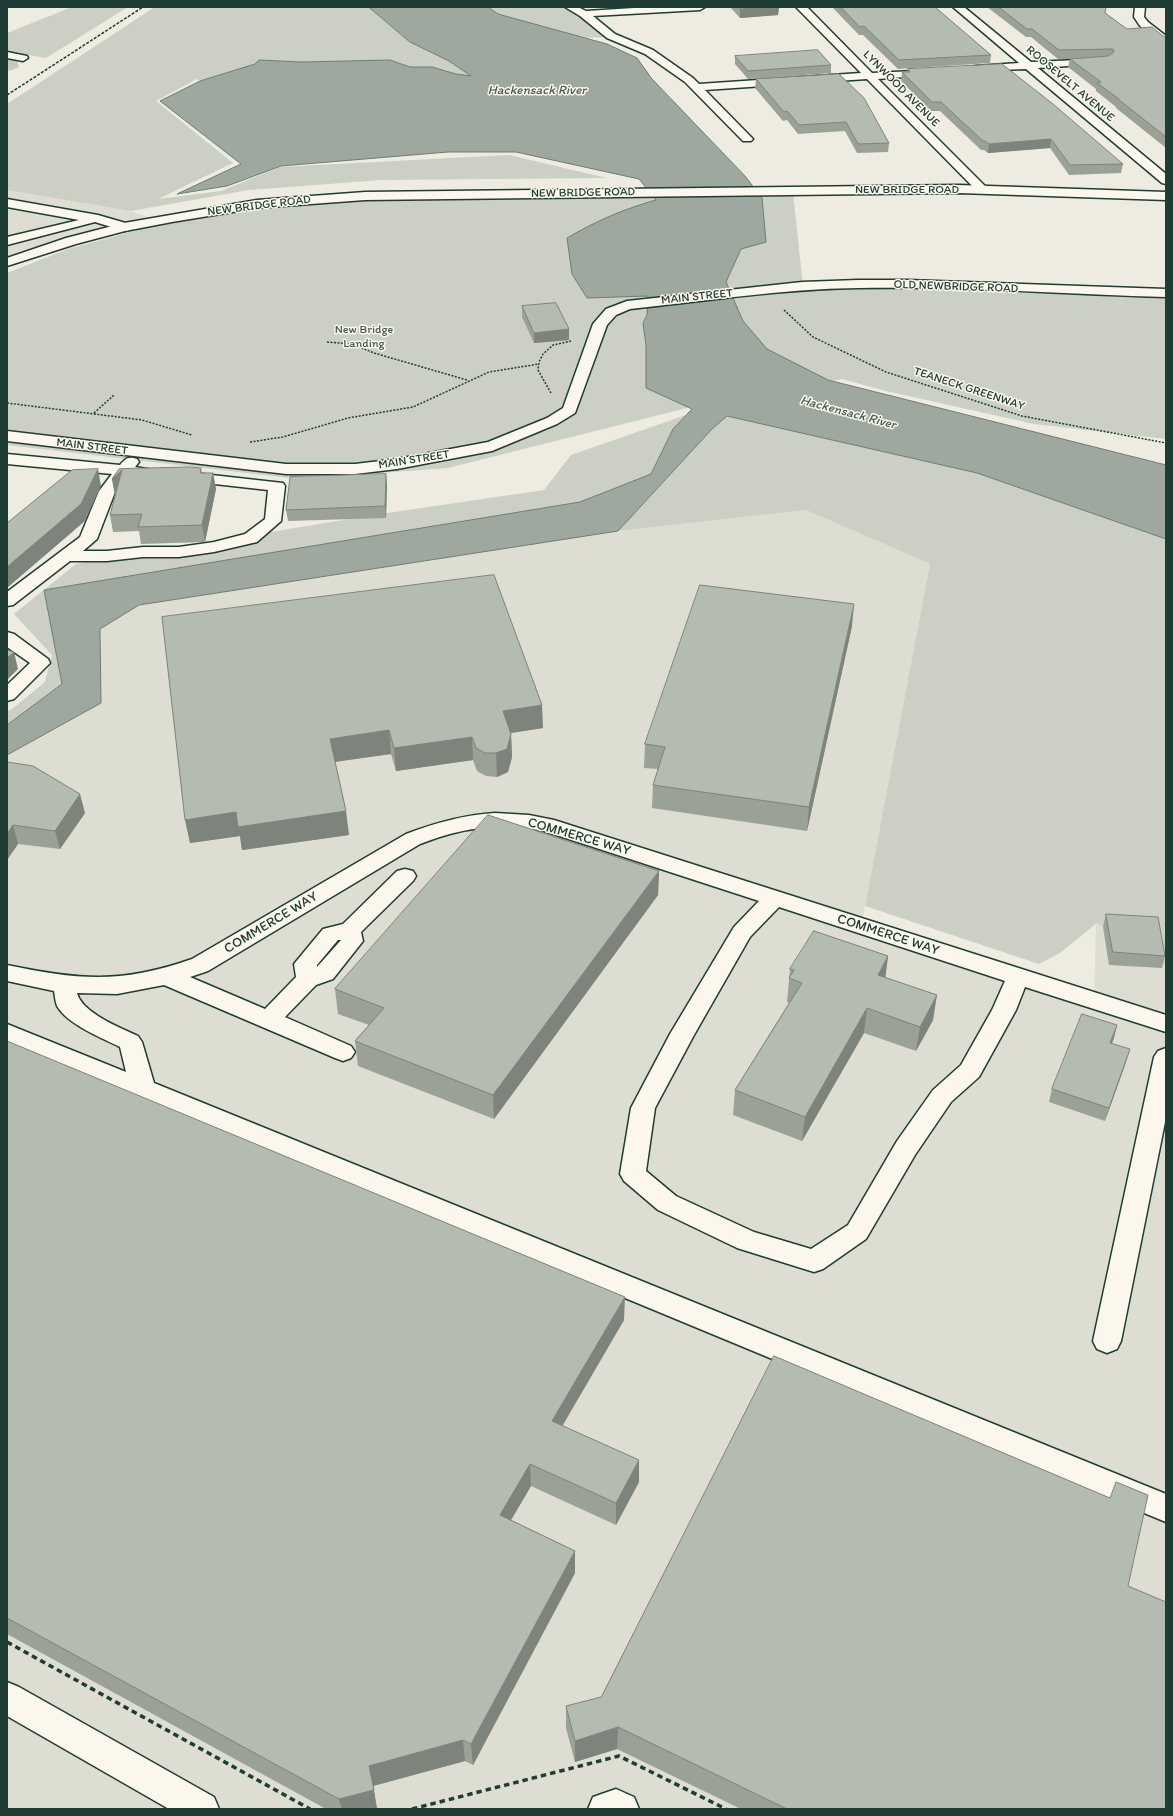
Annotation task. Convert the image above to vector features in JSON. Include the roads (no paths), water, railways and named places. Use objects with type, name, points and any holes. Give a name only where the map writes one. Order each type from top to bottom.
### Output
[{"type":"street","points":[[570,7],[584,14],[611,36],[649,52],[665,62],[698,87],[711,104],[747,139]]},
{"type":"street","points":[[584,14],[700,7]]},
{"type":"street","name":"LYNWOOD AVENUE","points":[[801,7],[983,190]]},
{"type":"street","name":"ROOSEVELT AVENUE","points":[[958,7],[1166,180]]},
{"type":"street","points":[[1140,7],[1139,17],[1144,24],[1166,41]]},
{"type":"street","points":[[7,55],[23,58],[21,60]]},
{"type":"street","points":[[965,70],[1106,60]]},
{"type":"street","points":[[698,87],[941,72]]},
{"type":"street","name":"NEW BRIDGE ROAD","points":[[7,262],[71,241],[124,227],[215,210],[312,199],[408,195],[983,190],[1166,196]]},
{"type":"street","points":[[7,203],[98,219],[124,227]]},
{"type":"street","points":[[7,242],[98,219]]},
{"type":"street","name":"OLD NEWBRIDGE ROAD","points":[[747,292],[802,286],[901,284],[1166,293]]},
{"type":"street","name":"MAIN STREET","points":[[9,437],[286,469],[355,469],[397,464],[492,446],[552,421],[570,410],[600,324],[611,312],[627,305],[747,292]]},
{"type":"street","points":[[7,601],[88,539],[107,492],[140,452]]},
{"type":"street","points":[[7,459],[278,486],[273,521],[251,538],[214,547],[179,552],[143,552],[107,556],[65,556]]},
{"type":"street","points":[[7,638],[41,663],[7,695]]},
{"type":"street","name":"COMMERCE WAY","points":[[7,973],[64,984],[97,987],[132,985],[168,977],[200,965],[413,839],[440,828],[470,821],[497,819],[523,820],[547,824],[1166,1024]]},
{"type":"street","points":[[268,1020],[308,979],[325,973],[352,941],[350,930],[405,876]]},
{"type":"street","points":[[775,898],[742,932],[682,1034],[643,1108],[633,1174],[667,1203],[746,1240],[814,1261],[857,1232],[906,1148],[942,1096],[970,1071],[1004,1010],[1018,977]]},
{"type":"street","points":[[168,977],[343,1052]]},
{"type":"street","points":[[64,984],[68,1004],[92,1023],[130,1042],[143,1088]]},
{"type":"street","points":[[7,1033],[1166,1508]]},
{"type":"street","points":[[1107,1341],[1166,1057]]},
{"type":"street","points":[[7,1698],[202,1809]]},
{"type":"street","points":[[605,1809],[616,1806],[622,1809]]},
{"type":"water","name":"Hackensack River","points":[[369,7],[488,7],[498,14],[607,44],[637,58],[652,79],[745,176],[762,198],[766,242],[741,249],[726,282],[743,321],[767,349],[828,380],[1166,465],[1166,539],[977,473],[727,416],[712,429],[618,531],[139,605],[100,629],[101,703],[7,755],[7,725],[62,684],[44,590],[580,502],[651,474],[673,429],[692,409],[646,388],[646,345],[643,323],[647,315],[648,296],[587,298],[572,274],[567,238],[610,216],[656,200],[639,179],[516,152],[448,152],[281,166],[227,186],[177,194],[241,164],[160,101],[200,81],[255,64],[259,60],[301,62],[390,60],[410,67],[432,67],[456,74],[471,76],[449,61],[410,42]]},
{"type":"tunnel","points":[[7,66],[21,60]]},
{"type":"railway","points":[[7,95],[143,7]]},
{"type":"park label","name":"New Bridge Landing","points":[[364,337]]}]
